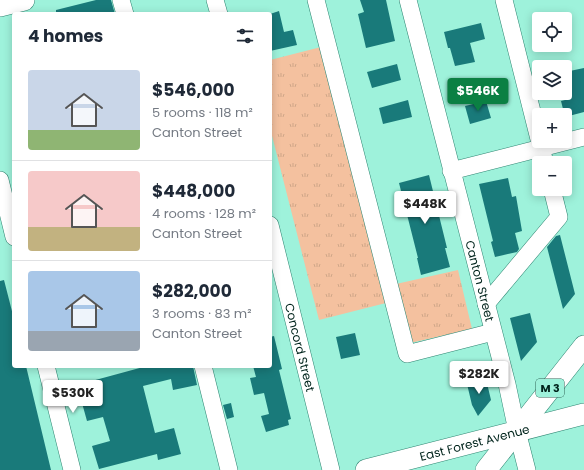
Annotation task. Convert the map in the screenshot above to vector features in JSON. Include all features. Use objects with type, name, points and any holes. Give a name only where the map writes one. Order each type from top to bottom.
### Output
[{"type":"main road","points":[[0,6],[24,0]]},
{"type":"main road","name":"M 3","points":[[486,470],[584,346]]},
{"type":"main road","name":"East Forest Avenue","points":[[373,469],[415,464],[517,431],[584,414]]},
{"type":"street","points":[[121,0],[124,12]]},
{"type":"street","points":[[215,0],[218,12]]},
{"type":"street","points":[[316,0],[407,354],[493,332]]},
{"type":"street","name":"Canton Street","points":[[408,0],[507,384],[527,470]]},
{"type":"street","points":[[504,0],[542,156],[584,137]]},
{"type":"street","points":[[451,171],[532,158]]},
{"type":"street","points":[[0,180],[12,229]]},
{"type":"street","points":[[486,304],[559,217],[554,196]]},
{"type":"street","name":"Concord Street","points":[[272,232],[331,470]]},
{"type":"street","points":[[46,368],[72,470]]},
{"type":"street","points":[[204,368],[229,470]]},
{"type":"green space","points":[[321,47],[386,303],[319,320],[272,136],[272,59]]},
{"type":"green space","points":[[458,270],[472,329],[410,343],[396,284]]},
{"type":"building","points":[[96,0],[111,0],[114,12],[56,12],[56,10]]},
{"type":"building","points":[[360,0],[386,0],[395,41],[366,48],[358,14],[364,12]]},
{"type":"building","points":[[279,11],[284,32],[293,30],[297,45],[272,51],[272,13]]},
{"type":"building","points":[[481,23],[485,39],[470,43],[475,62],[455,66],[444,32]]},
{"type":"building","points":[[397,64],[401,80],[372,88],[367,72]]},
{"type":"building","points":[[584,68],[584,112],[572,115],[572,108],[563,108],[561,101],[572,100],[572,71]]},
{"type":"building","points":[[408,100],[412,117],[383,124],[379,108]]},
{"type":"building","points":[[486,101],[491,118],[470,124],[465,106]]},
{"type":"building","points":[[429,175],[447,248],[445,248],[450,267],[421,275],[399,183]]},
{"type":"building","points":[[508,178],[512,197],[516,196],[522,231],[515,233],[519,249],[517,252],[495,257],[491,242],[493,241],[479,184]]},
{"type":"building","points":[[560,235],[575,294],[563,309],[547,247],[556,236]]},
{"type":"building","points":[[4,280],[12,311],[12,368],[26,368],[51,470],[0,470],[0,281]]},
{"type":"building","points":[[530,313],[537,342],[521,361],[510,318]]},
{"type":"building","points":[[355,333],[360,355],[341,359],[336,337]]},
{"type":"building","points":[[272,336],[274,336],[282,369],[279,370],[291,419],[288,420],[289,425],[266,432],[261,416],[269,414],[264,393],[254,395],[250,378],[256,377],[254,368],[272,368]]},
{"type":"building","points":[[140,368],[193,368],[197,385],[173,390],[171,379],[143,386],[155,433],[174,428],[181,454],[158,460],[157,454],[99,469],[92,446],[110,441],[103,417],[87,421],[77,385]]},
{"type":"building","points":[[486,379],[491,400],[478,416],[472,405],[467,384]]},
{"type":"building","points":[[231,403],[234,417],[227,419],[223,405]]}]
